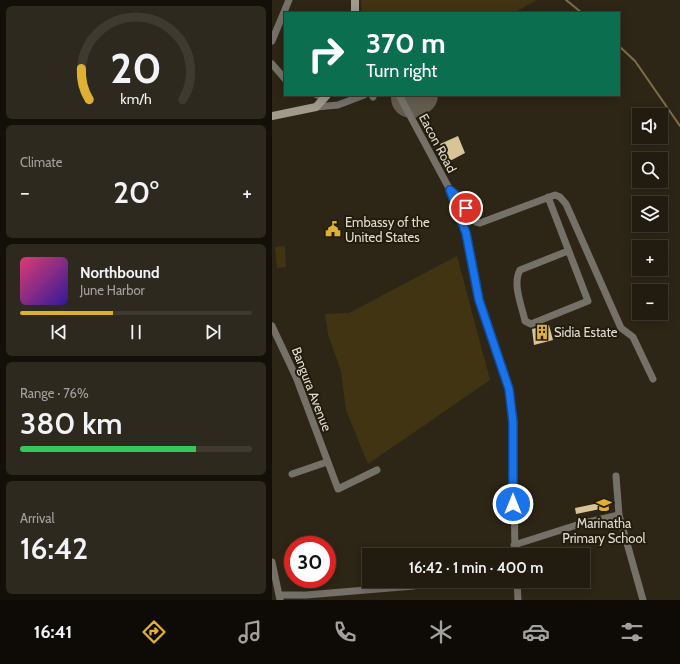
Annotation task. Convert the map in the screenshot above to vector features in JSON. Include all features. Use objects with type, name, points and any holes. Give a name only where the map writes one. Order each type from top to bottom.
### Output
[{"type":"street","points":[[284,12],[289,0]]},
{"type":"street","points":[[355,0],[356,12]]},
{"type":"street","points":[[272,41],[284,12]]},
{"type":"street","points":[[272,64],[284,78]]},
{"type":"street","points":[[316,107],[323,96]]},
{"type":"street","points":[[272,116],[316,107],[338,105],[361,96]]},
{"type":"street","name":"Eacon Road","points":[[400,96],[450,190],[466,233],[479,300],[509,389],[513,422],[514,548]]},
{"type":"street","points":[[450,190],[461,201],[476,222],[480,223],[548,197],[555,195],[560,197],[566,204],[620,328],[633,337],[653,379]]},
{"type":"street","points":[[548,197],[588,301],[561,313],[531,324],[528,323],[525,321],[517,286],[520,270],[568,251]]},
{"type":"street","name":"Bangura Avenue","points":[[272,326],[296,377],[327,462],[340,489],[377,470]]},
{"type":"street","points":[[292,474],[327,462]]},
{"type":"street","points":[[616,476],[620,515],[643,600]]},
{"type":"street","points":[[514,545],[580,524],[620,515]]},
{"type":"street","points":[[272,562],[280,598],[390,588]]},
{"type":"street","points":[[517,588],[518,600]]},
{"type":"shaded area","points":[[361,0],[537,0],[515,12],[362,12]]},
{"type":"shaded area","points":[[285,246],[286,267],[277,268],[275,247]]},
{"type":"shaded area","points":[[457,256],[490,380],[368,464],[346,410],[341,371],[328,334],[325,314],[349,313]]},
{"type":"building","points":[[458,136],[465,153],[448,162],[440,144]]},
{"type":"building","name":"Sidia Estate","points":[[549,325],[553,340],[534,345],[532,329]]},
{"type":"building","points":[[609,501],[610,507],[576,514],[575,508]]},
{"type":"waterway","points":[[566,0],[581,12]]},
{"type":"waterway","points":[[620,47],[635,61],[680,126]]},
{"type":"runway","points":[[411,98],[416,96]]},
{"type":"place","name":"Embassy of the United States","points":[[333,229]]},
{"type":"place","name":"Sidia Estate","points":[[542,332]]},
{"type":"place","name":"Marinatha Primary School","points":[[604,505]]},
{"type":"route","points":[[466,208],[457,196],[450,190],[466,233],[472,258],[476,290],[495,343],[509,389],[513,422],[513,504]]}]
